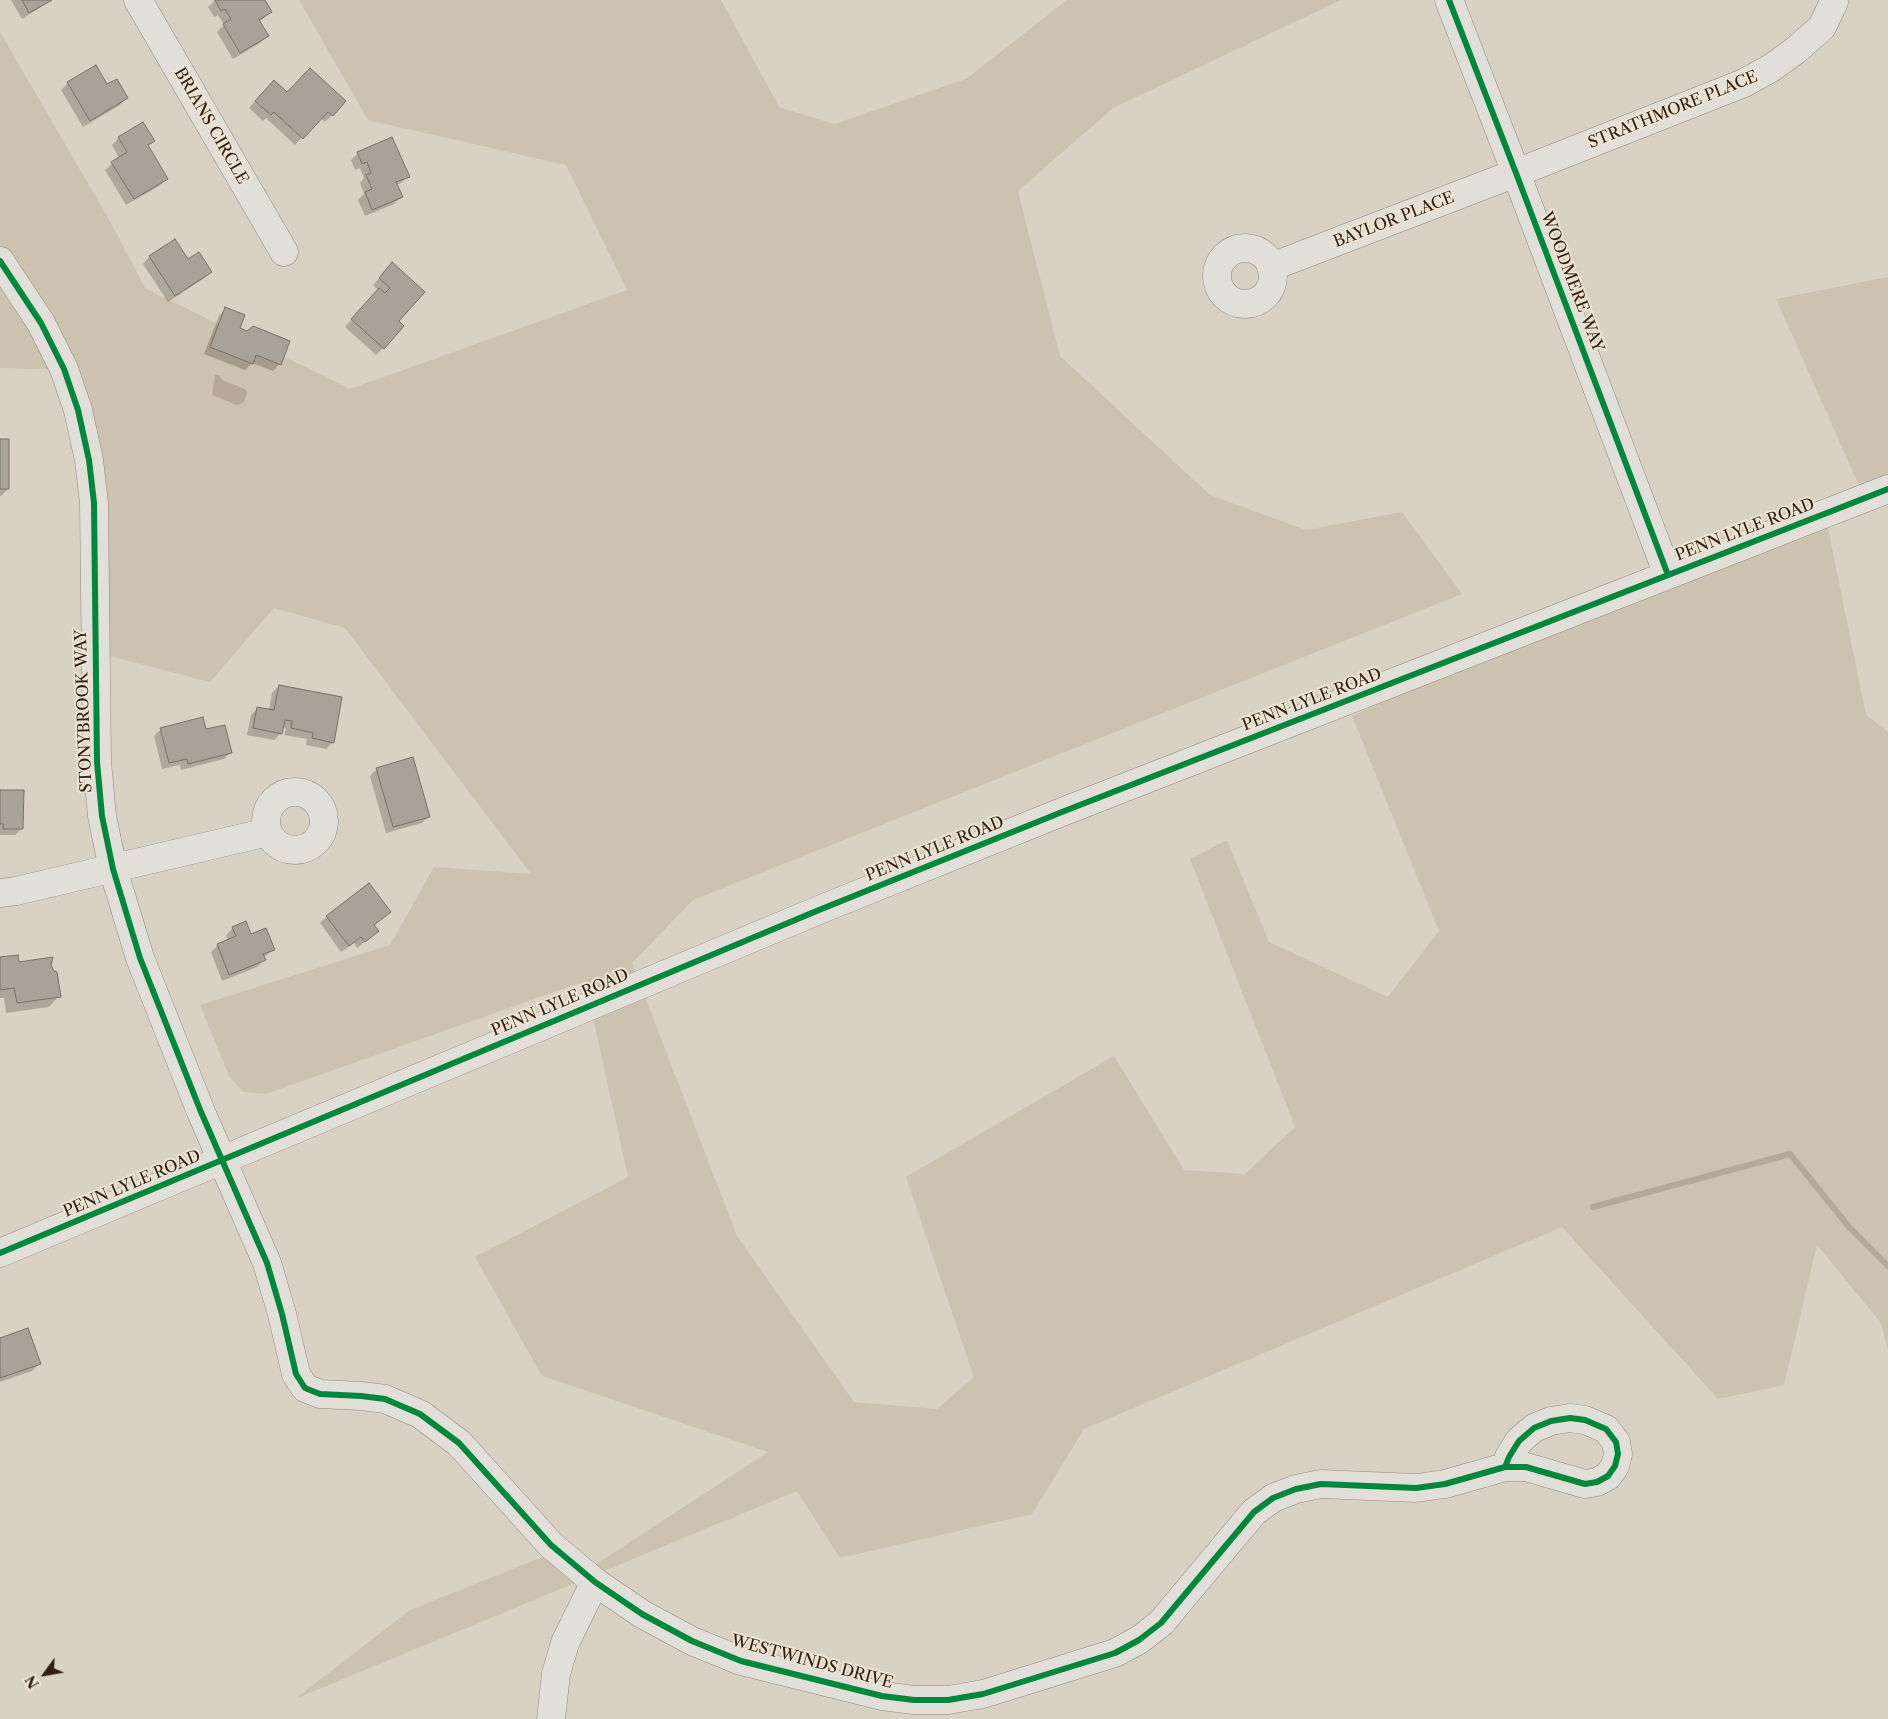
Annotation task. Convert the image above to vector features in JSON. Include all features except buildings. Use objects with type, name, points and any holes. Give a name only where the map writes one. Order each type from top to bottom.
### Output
[{"type":"street","name":"BRIANS CIRCLE","points":[[138,0],[284,252]]},
{"type":"street","name":"WOODMERE WAY","points":[[1449,0],[1668,575]]},
{"type":"street","name":"STRATHMORE PLACE","points":[[1516,173],[1744,83],[1771,68],[1796,50],[1822,26],[1838,1]]},
{"type":"street","name":"BAYLOR PLACE","points":[[1271,267],[1516,173]]},
{"type":"street","name":"STONYBROOK WAY","points":[[0,261],[42,323],[64,369],[78,410],[89,460],[94,503],[97,762],[102,816],[113,869],[140,958],[222,1161]]},
{"type":"street","name":"PENN LYLE ROAD","points":[[0,1253],[819,910],[1071,809],[1888,489]]},
{"type":"street","points":[[0,892],[16,892],[268,832]]},
{"type":"street","name":"WESTWINDS DRIVE","points":[[222,1161],[267,1263],[282,1314],[296,1374],[305,1388],[320,1394],[385,1399],[420,1414],[458,1443],[551,1545],[595,1582],[650,1618],[692,1641],[741,1661],[882,1696],[914,1710],[948,1700],[983,1694],[1115,1653],[1139,1640],[1161,1623],[1254,1512],[1274,1498],[1296,1489],[1321,1484],[1416,1488],[1445,1484],[1505,1467],[1526,1467],[1585,1484],[1598,1482],[1608,1476],[1615,1466],[1618,1454],[1616,1442],[1606,1428],[1585,1420],[1570,1418],[1551,1421],[1534,1428],[1519,1441],[1508,1457],[1505,1467]]},
{"type":"street","points":[[551,1719],[556,1674],[565,1643],[595,1582]]},
{"type":"shaded area","points":[[299,0],[721,0],[779,107],[834,124],[966,79],[1067,0],[1341,0],[1113,108],[1018,191],[1060,356],[1210,495],[1306,530],[1402,512],[1462,594],[693,900],[632,963],[737,1236],[854,1402],[937,1409],[974,1377],[906,1177],[1114,1056],[1184,1170],[1245,1174],[1295,1127],[1190,859],[1227,840],[1269,942],[1388,997],[1439,931],[1352,716],[1823,504],[1866,715],[1888,732],[1888,1350],[1881,1323],[1817,1245],[1784,1385],[1718,1399],[1562,1227],[1084,1429],[1032,1514],[840,1558],[797,1491],[295,1699],[410,1610],[560,1550],[584,1572],[768,1452],[542,1376],[475,1257],[628,1177],[585,981],[266,1094],[243,1092],[229,1076],[200,1005],[390,945],[434,867],[531,874],[345,628],[274,608],[210,682],[94,652],[69,370],[0,368],[0,32],[111,223],[145,288],[350,389],[627,290],[566,165],[368,120]]},
{"type":"shaded area","points":[[1888,277],[1888,480],[1861,490],[1776,299]]},
{"type":"shaded area","points":[[215,375],[219,375],[222,380],[245,389],[247,393],[244,402],[237,405],[212,395]]},
{"type":"waterway","points":[[1593,1207],[1790,1154],[1850,1228],[1888,1266]]},
{"type":"cycle path","points":[[1449,0],[1668,575]]},
{"type":"cycle path","points":[[0,261],[41,323],[64,369],[78,410],[89,460],[94,503],[97,762],[102,816],[113,869],[140,958],[201,1112],[267,1263],[282,1314],[296,1374],[305,1388],[320,1394],[385,1399],[420,1414],[459,1443],[551,1545],[595,1582],[642,1614],[692,1641],[741,1661],[882,1696],[914,1700],[948,1700],[983,1694],[1115,1653],[1139,1640],[1161,1623],[1254,1512],[1273,1498],[1296,1489],[1321,1484],[1416,1488],[1445,1484],[1505,1467],[1526,1467],[1585,1484],[1597,1482],[1608,1476],[1615,1466],[1618,1454],[1616,1442],[1606,1429],[1585,1420],[1570,1418],[1551,1421],[1534,1428],[1519,1441],[1505,1467]]},
{"type":"cycle path","points":[[0,1253],[819,910],[1062,812],[1888,489]]}]
